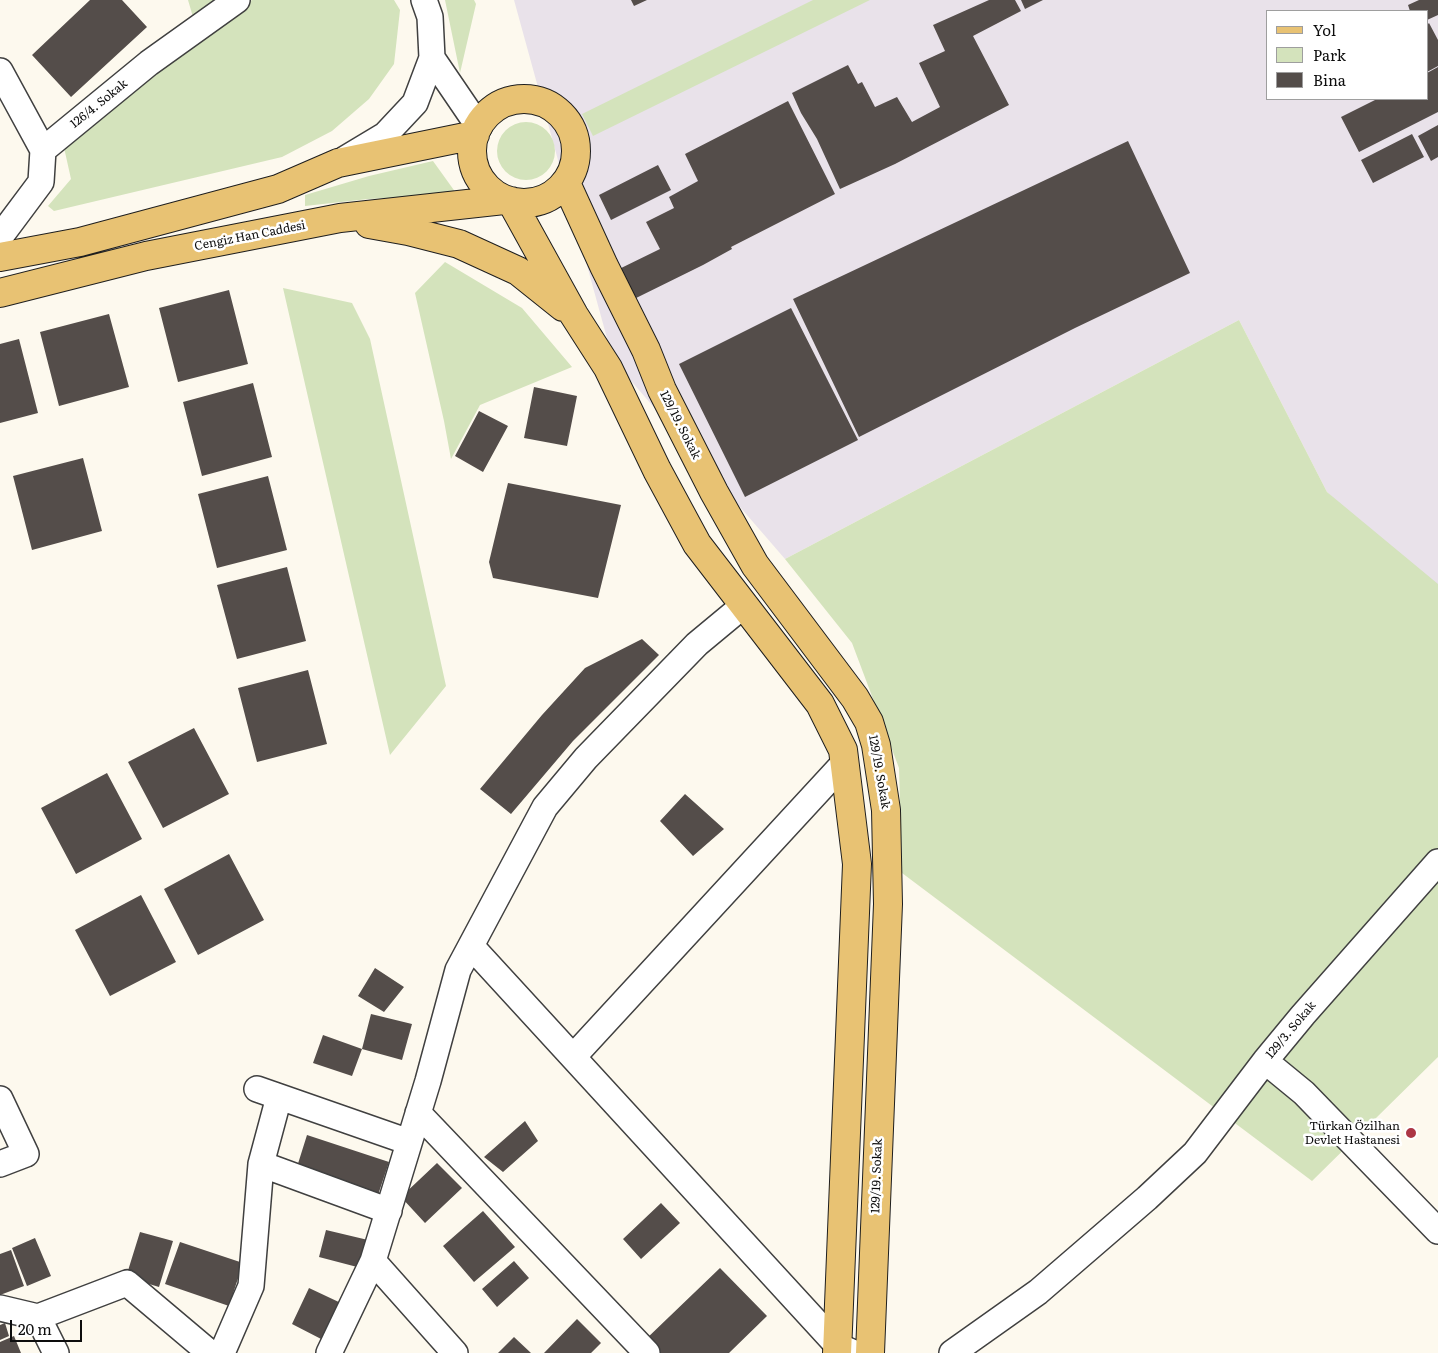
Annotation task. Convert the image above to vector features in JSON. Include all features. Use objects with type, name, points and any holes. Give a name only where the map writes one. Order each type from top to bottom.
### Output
[{"type":"main road","points":[[523,99],[540,101],[555,109],[567,121],[574,135],[577,152],[574,168],[566,183],[554,195],[538,202],[522,204],[507,201],[489,190],[478,176],[472,159],[473,141],[477,131],[491,111],[507,102],[523,99]]},
{"type":"main road","points":[[0,257],[80,242],[278,189],[338,163],[477,131]]},
{"type":"main road","name":"129/19. Sokak","points":[[566,183],[604,266],[646,350],[662,390],[714,492],[754,564],[855,698],[869,722],[876,745],[886,810],[888,904],[870,1353]]},
{"type":"main road","points":[[507,201],[574,315],[608,368],[657,470],[697,544],[820,704],[843,750],[857,864],[840,1351]]},
{"type":"main road","name":"Cengiz Han Caddesi","points":[[0,293],[146,256],[340,218],[507,201]]},
{"type":"main road","points":[[340,218],[408,231],[458,244],[518,271],[574,315]]},
{"type":"street","name":"126/4. Sokak","points":[[43,150],[149,63],[237,0]]},
{"type":"street","points":[[338,163],[385,135],[415,103],[432,58],[430,17],[424,0]]},
{"type":"street","points":[[432,58],[477,131]]},
{"type":"street","points":[[0,71],[43,150],[41,182],[0,237]]},
{"type":"street","points":[[329,1353],[373,1261],[458,970],[545,806],[586,758],[696,644],[744,605]]},
{"type":"street","points":[[573,1057],[845,762]]},
{"type":"street","name":"129/3. Sokak","points":[[1438,862],[1303,1015],[1265,1061],[1304,1093],[1438,1231]]},
{"type":"street","points":[[471,946],[840,1351]]},
{"type":"street","points":[[952,1353],[1038,1292],[1147,1198],[1195,1153],[1265,1061]]},
{"type":"street","points":[[222,1353],[251,1286],[268,1093],[409,1142]]},
{"type":"street","points":[[0,1099],[26,1154],[0,1164]]},
{"type":"street","points":[[418,1112],[647,1353]]},
{"type":"street","points":[[261,1164],[389,1210]]},
{"type":"street","points":[[373,1261],[455,1353]]},
{"type":"street","points":[[0,1308],[38,1317],[127,1283],[210,1353]]},
{"type":"street","points":[[38,1317],[56,1353]]},
{"type":"shaded area","points":[[514,0],[1438,0],[1438,599],[1327,492],[1239,320],[785,559],[613,360]]},
{"type":"green space","points":[[188,0],[216,0],[193,17]]},
{"type":"green space","points":[[252,0],[394,0],[400,10],[394,64],[369,99],[332,131],[282,157],[54,211],[48,206],[71,179],[63,143],[139,82]]},
{"type":"green space","points":[[445,0],[474,0],[476,4],[460,73]]},
{"type":"green space","points":[[813,0],[870,0],[593,136],[582,114]]},
{"type":"green space","points":[[526,122],[537,124],[547,130],[553,140],[555,151],[553,162],[547,172],[537,178],[526,180],[515,178],[505,172],[499,162],[497,151],[499,140],[505,130],[515,124]]},
{"type":"green space","points":[[433,161],[456,193],[368,199],[305,206],[305,195],[369,176]]},
{"type":"green space","points":[[445,262],[522,308],[572,367],[480,405],[451,459],[415,293]]},
{"type":"green space","points":[[283,288],[352,303],[370,339],[446,686],[390,755]]},
{"type":"green space","points":[[1239,320],[1327,492],[1438,584],[1438,1057],[1312,1181],[902,873],[899,768],[852,643],[785,559]]},
{"type":"building","points":[[90,0],[122,0],[147,27],[71,97],[32,55]]},
{"type":"building","points":[[631,0],[647,0],[634,6]]},
{"type":"building","points":[[989,0],[1015,0],[1021,11],[973,36],[1009,105],[895,164],[840,189],[817,139],[801,113],[792,93],[848,65],[858,84],[862,82],[875,107],[897,97],[912,122],[940,107],[919,63],[945,51],[933,25]]},
{"type":"building","points":[[1021,0],[1043,0],[1025,9]]},
{"type":"building","points":[[1419,0],[1438,0],[1438,15],[1428,20],[1428,10],[1410,10],[1408,5]]},
{"type":"building","points":[[1428,24],[1438,40],[1438,66],[1428,71]]},
{"type":"building","points":[[1438,67],[1438,112],[1359,152],[1341,117],[1375,100],[1428,100],[1428,72]]},
{"type":"building","points":[[788,101],[835,194],[731,247],[732,249],[703,265],[628,302],[613,272],[660,249],[646,222],[674,208],[669,197],[698,181],[685,154]]},
{"type":"building","points":[[1438,125],[1438,157],[1431,161],[1418,136]]},
{"type":"building","points":[[1412,134],[1424,157],[1373,183],[1361,160]]},
{"type":"building","points":[[1128,141],[1190,273],[1075,328],[859,437],[793,299]]},
{"type":"building","points":[[658,165],[671,190],[611,220],[599,195]]},
{"type":"building","points":[[229,290],[248,364],[178,382],[159,308]]},
{"type":"building","points":[[791,308],[858,440],[745,497],[679,364]]},
{"type":"building","points":[[109,314],[129,387],[59,406],[40,332]]},
{"type":"building","points":[[19,339],[38,413],[0,423],[0,344]]},
{"type":"building","points":[[253,383],[272,457],[202,476],[183,402]]},
{"type":"building","points":[[534,387],[577,396],[567,446],[524,438]]},
{"type":"building","points":[[479,411],[508,426],[483,472],[455,456]]},
{"type":"building","points":[[83,458],[102,531],[32,550],[13,476]]},
{"type":"building","points":[[268,476],[287,550],[217,568],[198,494]]},
{"type":"building","points":[[508,483],[621,505],[598,598],[493,578],[489,562]]},
{"type":"building","points":[[287,567],[306,641],[237,659],[217,585]]},
{"type":"building","points":[[642,639],[659,655],[573,741],[511,814],[480,789],[542,715],[585,668]]},
{"type":"building","points":[[308,670],[327,744],[257,762],[238,688]]},
{"type":"building","points":[[194,728],[229,794],[163,828],[128,762]]},
{"type":"building","points":[[107,773],[142,839],[76,874],[41,808]]},
{"type":"building","points":[[685,794],[724,829],[693,856],[660,821]]},
{"type":"building","points":[[229,854],[264,920],[198,955],[164,889]]},
{"type":"building","points":[[141,895],[176,962],[110,996],[75,930]]},
{"type":"building","points":[[375,968],[404,987],[384,1012],[358,996]]},
{"type":"building","points":[[371,1014],[412,1024],[402,1060],[362,1049]]},
{"type":"building","points":[[323,1035],[362,1049],[352,1076],[313,1063]]},
{"type":"building","points":[[525,1121],[538,1141],[503,1172],[484,1157]]},
{"type":"building","points":[[307,1135],[389,1162],[377,1198],[296,1170]]},
{"type":"building","points":[[437,1163],[462,1188],[425,1223],[401,1197]]},
{"type":"building","points":[[661,1203],[680,1223],[641,1259],[623,1239]]},
{"type":"building","points":[[483,1211],[515,1247],[474,1282],[443,1246]]},
{"type":"building","points":[[326,1230],[368,1240],[361,1268],[319,1257]]},
{"type":"building","points":[[140,1232],[173,1241],[159,1287],[126,1277]]},
{"type":"building","points":[[35,1238],[51,1276],[27,1286],[12,1248]]},
{"type":"building","points":[[180,1242],[243,1263],[229,1306],[165,1284]]},
{"type":"building","points":[[11,1250],[24,1286],[0,1295],[0,1254]]},
{"type":"building","points":[[514,1261],[529,1278],[497,1307],[482,1289]]},
{"type":"building","points":[[720,1268],[767,1316],[729,1353],[655,1353],[644,1341]]},
{"type":"building","points":[[309,1288],[343,1304],[325,1341],[292,1324]]},
{"type":"building","points":[[577,1319],[601,1343],[591,1353],[544,1353]]},
{"type":"building","points":[[5,1323],[9,1336],[0,1340],[0,1325]]},
{"type":"building","points":[[14,1336],[21,1353],[0,1353],[0,1342]]},
{"type":"building","points":[[514,1337],[531,1353],[498,1353]]},
{"type":"place","name":"Türkan Özilhan Devlet Hastanesi","points":[[1411,1133]]}]
